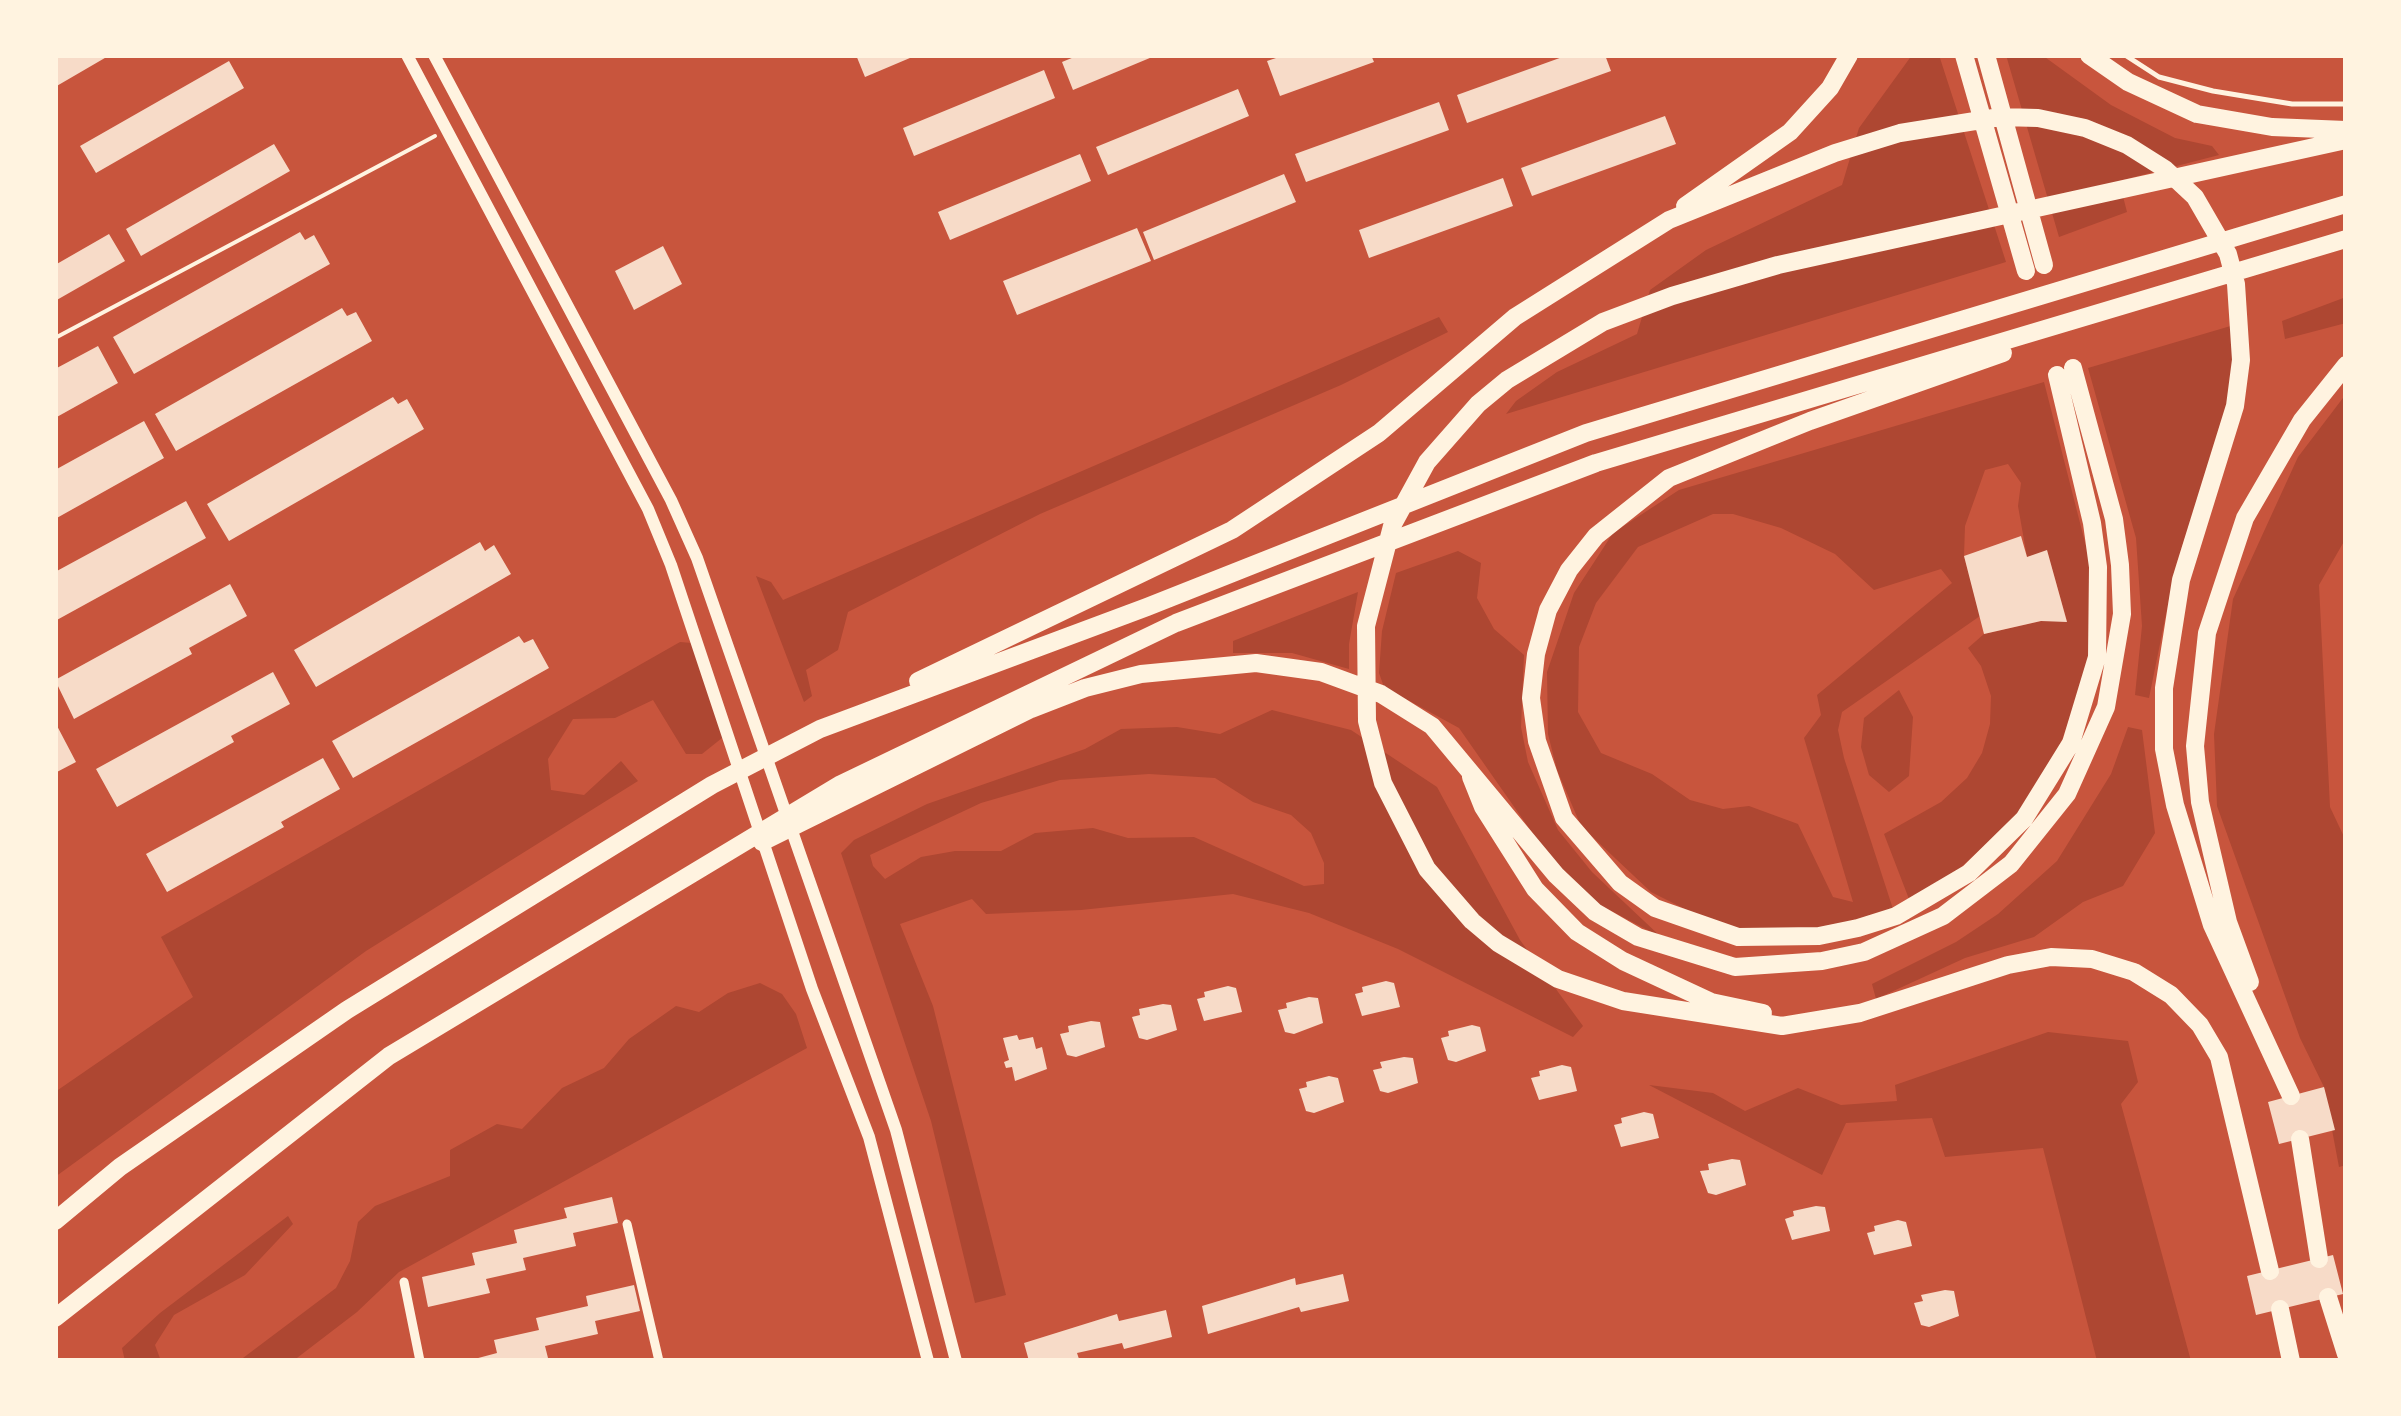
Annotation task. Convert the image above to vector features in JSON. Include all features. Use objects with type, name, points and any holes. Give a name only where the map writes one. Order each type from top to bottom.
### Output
[{"type":"highway","points":[[55,1221],[120,1167],[347,1010],[712,785],[820,728],[1232,530],[1379,433],[1515,317],[1670,220],[1790,132],[1830,88],[1850,55]]},
{"type":"highway","points":[[1964,55],[2035,268],[1986,55]]},
{"type":"highway","points":[[2090,55],[2128,82],[2198,114],[2272,126],[2346,130]]},
{"type":"highway","points":[[1670,220],[1835,153],[1963,120],[2038,118],[2084,128],[2126,145],[2165,169],[2194,198],[2214,226],[2236,284],[2241,360],[2235,406],[2180,580],[2166,670],[2164,749],[2175,806],[2212,925],[2290,1096],[2228,922],[2200,802],[2195,746],[2199,691],[2206,633],[2245,518],[2302,420],[2346,366]]},
{"type":"highway","points":[[2270,1271],[2219,1057],[2200,1024],[2171,995],[2134,972],[2092,959],[2050,957],[2008,965],[1896,1003],[1782,1026],[1665,1010],[1591,992],[1544,972],[1472,921],[1427,870],[1395,813],[1374,753],[1364,690],[1371,593],[1392,526],[1428,462],[1451,432],[1507,380],[1570,340],[1638,308],[1778,265],[2346,140]]},
{"type":"highway","points":[[820,728],[1146,607],[1586,433],[2346,204]]},
{"type":"highway","points":[[55,1318],[389,1056],[740,847],[1176,623],[1596,463],[2346,239]]},
{"type":"highway","points":[[844,791],[1084,688],[1141,674],[1256,663],[1321,672],[1380,694],[1432,726],[1556,875],[1595,912],[1638,937],[1735,966],[1822,962],[1864,952],[1943,916],[1980,891],[2040,832],[2088,755],[2110,692],[2122,614],[2114,519],[2065,372],[2098,567],[2097,658],[2070,744],[2024,818],[1969,873],[1896,916],[1819,936],[1738,936],[1655,908],[1620,883],[1564,818],[1547,780],[1531,698],[1536,654],[1548,610],[1569,570],[1596,536],[1669,478],[1712,459],[1980,360],[2297,253]]},
{"type":"highway","points":[[1468,767],[1483,808],[1535,890],[1577,932],[1623,961],[1711,1002],[1823,1020]]},
{"type":"highway","points":[[2300,1139],[2319,1259]]},
{"type":"highway","points":[[2328,1297],[2346,1354]]},
{"type":"highway","points":[[2280,1309],[2291,1361]]},
{"type":"main road","points":[[407,55],[648,509],[671,564],[812,988],[870,1137],[928,1361]]},
{"type":"main road","points":[[434,55],[671,500],[697,558],[896,1130],[956,1361]]},
{"type":"street","points":[[627,1224],[659,1361]]},
{"type":"street","points":[[404,1282],[420,1361]]},
{"type":"lane","points":[[2125,55],[2159,77],[2213,91],[2292,104],[2346,104]]},
{"type":"path","points":[[55,338],[448,130]]},
{"type":"shaded area","points":[[1912,55],[1939,55],[2006,262],[1506,414],[1516,401],[1557,372],[1637,334],[1650,290],[1706,250],[1842,185],[1859,128]]},
{"type":"shaded area","points":[[2006,55],[2042,55],[2111,105],[2175,138],[2212,146],[2219,155],[2119,181],[2127,212],[2059,237]]},
{"type":"shaded area","points":[[2346,297],[2346,323],[2285,339],[2282,321]]},
{"type":"shaded area","points":[[1439,317],[1448,332],[1341,385],[1040,514],[848,612],[838,650],[806,670],[812,696],[804,702],[756,576],[771,582],[783,600]]},
{"type":"shaded area","points":[[2234,325],[2232,395],[2176,565],[2149,698],[2135,695],[2142,626],[2136,538],[2088,368]]},
{"type":"shaded area","points":[[2044,382],[2091,566],[2090,661],[2055,760],[2015,818],[1958,870],[1909,899],[1884,834],[1941,802],[1967,778],[1982,753],[1990,724],[1991,696],[1981,666],[1968,648],[1984,634],[2041,621],[2067,621],[2047,551],[2027,557],[2018,506],[2021,483],[2008,464],[1985,470],[1965,526],[1964,556],[1980,616],[1842,712],[1838,730],[1844,758],[1893,909],[1818,930],[1747,932],[1711,922],[1651,892],[1581,826],[1557,770],[1548,734],[1547,672],[1574,593],[1613,533],[1679,490]],"holes":[[[1713,514],[1733,514],[1781,528],[1835,554],[1874,590],[1941,569],[1952,583],[1817,695],[1821,715],[1804,738],[1853,902],[1833,897],[1798,824],[1749,806],[1723,809],[1690,800],[1652,774],[1601,753],[1578,712],[1579,647],[1596,603],[1638,547]]]},
{"type":"shaded area","points":[[2346,394],[2346,538],[2319,585],[2330,807],[2346,841],[2346,1165],[2339,1167],[2324,1087],[2300,1038],[2217,806],[2214,734],[2233,599],[2298,457]]},
{"type":"shaded area","points":[[1458,551],[1481,563],[1477,598],[1494,629],[1524,655],[1521,727],[1528,762],[1558,830],[1592,872],[1661,937],[1596,903],[1552,861],[1459,728],[1384,687],[1379,673],[1382,631],[1396,573]]},
{"type":"shaded area","points":[[1358,592],[1349,669],[1292,653],[1233,653],[1233,641]]},
{"type":"shaded area","points":[[680,642],[692,643],[727,734],[702,754],[686,754],[653,700],[615,718],[573,719],[548,759],[551,790],[584,795],[621,761],[638,781],[366,951],[55,1177],[55,1092],[193,997],[161,937]]},
{"type":"shaded area","points":[[1899,690],[1913,717],[1909,776],[1889,792],[1869,775],[1861,747],[1864,718]]},
{"type":"shaded area","points":[[1272,710],[1351,730],[1437,787],[1520,940],[1583,1026],[1573,1037],[1398,949],[1309,913],[1233,894],[1081,910],[986,914],[972,899],[900,924],[933,1006],[1006,1295],[975,1303],[931,1121],[841,853],[854,840],[927,804],[1085,749],[1121,729],[1177,727],[1220,734]],"holes":[[[1149,774],[1215,778],[1253,802],[1291,815],[1311,833],[1324,863],[1324,884],[1304,886],[1194,837],[1128,838],[1093,828],[1035,833],[1001,851],[955,851],[921,857],[885,879],[873,866],[870,855],[981,803],[1060,780]]]},
{"type":"shaded area","points":[[2128,727],[2142,730],[2155,833],[2123,886],[2083,902],[2034,937],[1965,958],[1876,999],[1872,984],[1956,942],[1998,914],[2057,861],[2111,774]]},
{"type":"shaded area","points":[[760,983],[782,994],[796,1014],[807,1048],[399,1272],[357,1312],[293,1361],[239,1361],[336,1288],[350,1261],[358,1222],[375,1206],[450,1176],[450,1150],[497,1124],[522,1129],[562,1088],[604,1068],[629,1039],[676,1006],[699,1012],[728,993]]},
{"type":"shaded area","points":[[2048,1032],[2128,1041],[2138,1082],[2121,1104],[2191,1361],[2097,1361],[2043,1148],[1945,1157],[1932,1118],[1846,1123],[1822,1175],[1649,1085],[1713,1093],[1745,1111],[1798,1088],[1841,1105],[1897,1101],[1895,1085]]},
{"type":"shaded area","points":[[288,1216],[293,1224],[245,1275],[174,1315],[155,1345],[161,1361],[125,1361],[122,1348],[160,1313]]},
{"type":"building","points":[[55,55],[110,55],[55,87]]},
{"type":"building","points":[[856,55],[917,55],[865,77]]},
{"type":"building","points":[[1079,55],[1157,55],[1073,90],[1062,62]]},
{"type":"building","points":[[1285,55],[1371,55],[1374,62],[1280,96],[1267,61]]},
{"type":"building","points":[[1568,55],[1605,55],[1611,71],[1467,123],[1457,95]]},
{"type":"building","points":[[229,61],[244,88],[96,173],[80,146]]},
{"type":"building","points":[[1044,70],[1055,98],[914,156],[903,128]]},
{"type":"building","points":[[1238,89],[1249,116],[1108,175],[1096,147]]},
{"type":"building","points":[[1439,102],[1449,130],[1306,182],[1295,154]]},
{"type":"building","points":[[1665,116],[1676,144],[1532,196],[1521,168]]},
{"type":"building","points":[[274,144],[290,171],[141,256],[126,229]]},
{"type":"building","points":[[1080,154],[1091,181],[950,240],[938,212]]},
{"type":"building","points":[[1284,174],[1296,202],[1154,260],[1143,232]]},
{"type":"building","points":[[1503,178],[1513,206],[1369,258],[1359,230]]},
{"type":"building","points":[[1137,228],[1151,261],[1017,315],[1003,281]]},
{"type":"building","points":[[300,232],[305,240],[314,235],[330,264],[134,374],[113,337]]},
{"type":"building","points":[[109,234],[125,261],[55,301],[55,265]]},
{"type":"building","points":[[663,246],[682,284],[634,310],[615,271]]},
{"type":"building","points":[[342,308],[347,316],[356,312],[372,341],[176,451],[155,414]]},
{"type":"building","points":[[98,346],[118,383],[55,418],[55,369]]},
{"type":"building","points":[[393,397],[398,404],[407,399],[424,429],[229,541],[207,504]]},
{"type":"building","points":[[144,421],[164,458],[55,519],[55,470]]},
{"type":"building","points":[[186,501],[206,538],[55,621],[55,572]]},
{"type":"building","points":[[2021,536],[2027,557],[2047,550],[2067,622],[2041,621],[1984,634],[1964,556]]},
{"type":"building","points":[[480,542],[485,551],[494,545],[511,574],[316,687],[294,650]]},
{"type":"building","points":[[230,584],[247,616],[189,648],[192,654],[74,719],[55,680]]},
{"type":"building","points":[[519,636],[524,643],[533,639],[549,668],[353,778],[332,741]]},
{"type":"building","points":[[273,672],[290,704],[231,736],[234,742],[117,807],[96,769]]},
{"type":"building","points":[[55,722],[76,762],[55,773]]},
{"type":"building","points":[[323,758],[340,789],[281,822],[284,827],[167,892],[146,854]]},
{"type":"building","points":[[1394,983],[1400,1007],[1362,1016],[1355,994],[1363,992],[1362,987]]},
{"type":"building","points":[[1236,988],[1242,1012],[1204,1021],[1197,999],[1205,997],[1204,992]]},
{"type":"building","points":[[1318,998],[1323,1023],[1294,1034],[1285,1032],[1278,1010],[1287,1008],[1286,1003]]},
{"type":"building","points":[[1171,1005],[1177,1030],[1147,1040],[1139,1038],[1132,1017],[1140,1015],[1139,1009]]},
{"type":"building","points":[[1100,1022],[1105,1047],[1076,1057],[1067,1055],[1060,1034],[1069,1032],[1068,1026]]},
{"type":"building","points":[[1480,1027],[1486,1051],[1456,1062],[1448,1060],[1441,1038],[1449,1036],[1448,1031]]},
{"type":"building","points":[[1017,1035],[1019,1040],[1033,1037],[1036,1049],[1042,1047],[1047,1069],[1015,1081],[1012,1067],[1006,1068],[1004,1062],[1009,1060],[1003,1038]]},
{"type":"building","points":[[1413,1058],[1418,1083],[1388,1093],[1380,1091],[1373,1070],[1382,1068],[1380,1062]]},
{"type":"building","points":[[1562,1065],[1571,1067],[1577,1091],[1539,1100],[1531,1078],[1540,1076],[1539,1071]]},
{"type":"building","points":[[1329,1076],[1338,1078],[1344,1102],[1314,1113],[1306,1111],[1299,1089],[1307,1087],[1306,1082]]},
{"type":"building","points":[[2324,1087],[2335,1130],[2279,1144],[2268,1102]]},
{"type":"building","points":[[1644,1112],[1653,1114],[1659,1138],[1621,1147],[1614,1125],[1622,1123],[1621,1118]]},
{"type":"building","points":[[1740,1160],[1746,1185],[1716,1195],[1708,1193],[1700,1171],[1709,1170],[1708,1164]]},
{"type":"building","points":[[612,1197],[618,1223],[573,1233],[576,1246],[523,1258],[526,1270],[486,1279],[490,1293],[428,1307],[422,1277],[475,1265],[472,1253],[517,1243],[514,1230],[567,1218],[564,1208]]},
{"type":"building","points":[[1825,1207],[1830,1231],[1792,1240],[1785,1219],[1794,1216],[1793,1211]]},
{"type":"building","points":[[1906,1222],[1912,1246],[1874,1255],[1867,1233],[1875,1231],[1874,1226]]},
{"type":"building","points":[[2333,1255],[2343,1294],[2256,1315],[2247,1276]]},
{"type":"building","points":[[1343,1274],[1349,1301],[1301,1312],[1299,1307],[1208,1334],[1202,1306],[1295,1278],[1296,1285]]},
{"type":"building","points":[[634,1285],[640,1311],[595,1321],[598,1334],[545,1346],[548,1358],[467,1361],[497,1353],[494,1340],[539,1330],[536,1318],[588,1306],[586,1296]]},
{"type":"building","points":[[1954,1291],[1959,1316],[1929,1327],[1921,1325],[1914,1303],[1923,1301],[1921,1295]]},
{"type":"building","points":[[1166,1310],[1172,1337],[1124,1349],[1122,1343],[1077,1353],[1079,1359],[1070,1361],[1029,1361],[1024,1343],[1117,1314],[1119,1321]]}]
